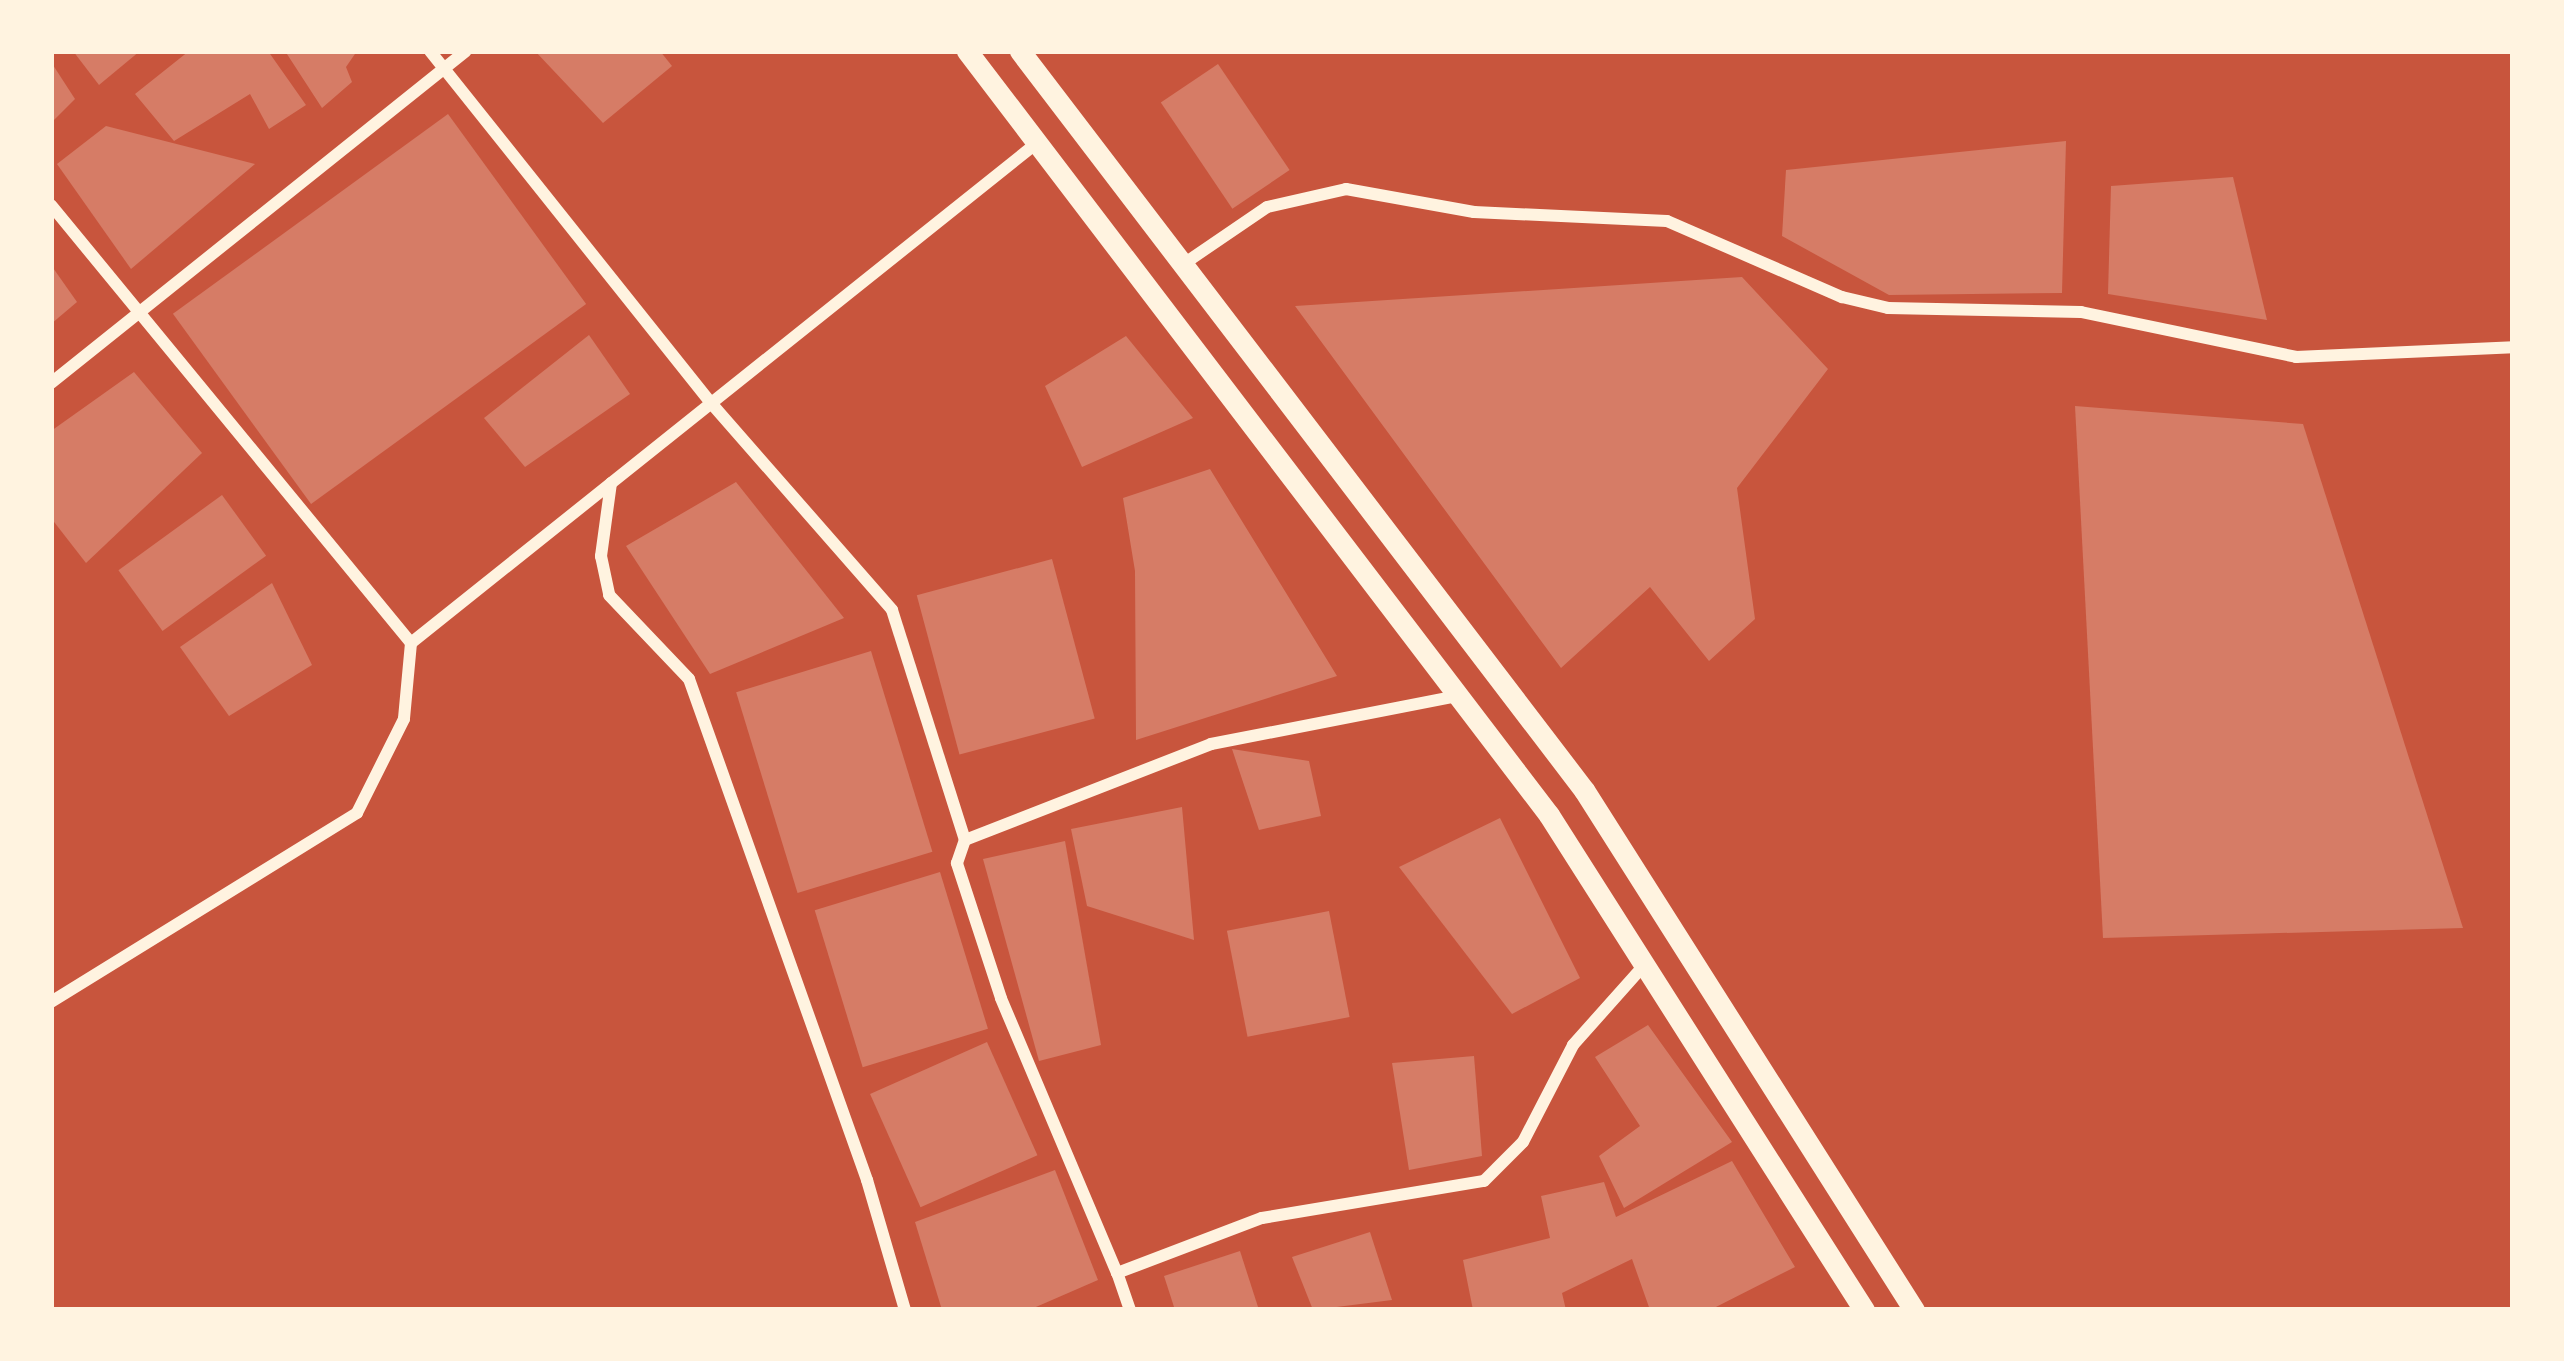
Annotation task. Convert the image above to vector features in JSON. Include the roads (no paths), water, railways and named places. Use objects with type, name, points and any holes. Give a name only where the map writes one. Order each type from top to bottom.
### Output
[{"type":"street","points":[[430,51],[711,403],[892,610],[965,840],[957,863],[1001,998],[1130,1310]]},
{"type":"street","points":[[51,383],[466,51]]},
{"type":"street","points":[[967,51],[1549,814],[1864,1310]]},
{"type":"street","points":[[1020,51],[1584,790],[1914,1310]]},
{"type":"street","points":[[411,643],[1037,143]]},
{"type":"street","points":[[1184,263],[1267,207],[1346,189],[1474,212],[1667,221],[1813,285],[1888,308],[2081,312],[2296,357],[2513,347]]},
{"type":"street","points":[[51,206],[411,643],[404,719],[357,813],[51,1001]]},
{"type":"street","points":[[611,483],[602,556],[609,595],[689,679],[867,1180],[905,1310]]},
{"type":"street","points":[[965,840],[1211,744],[1459,696]]},
{"type":"street","points":[[1117,1274],[1262,1218],[1484,1181],[1523,1142],[1573,1045],[1646,963]]}]
